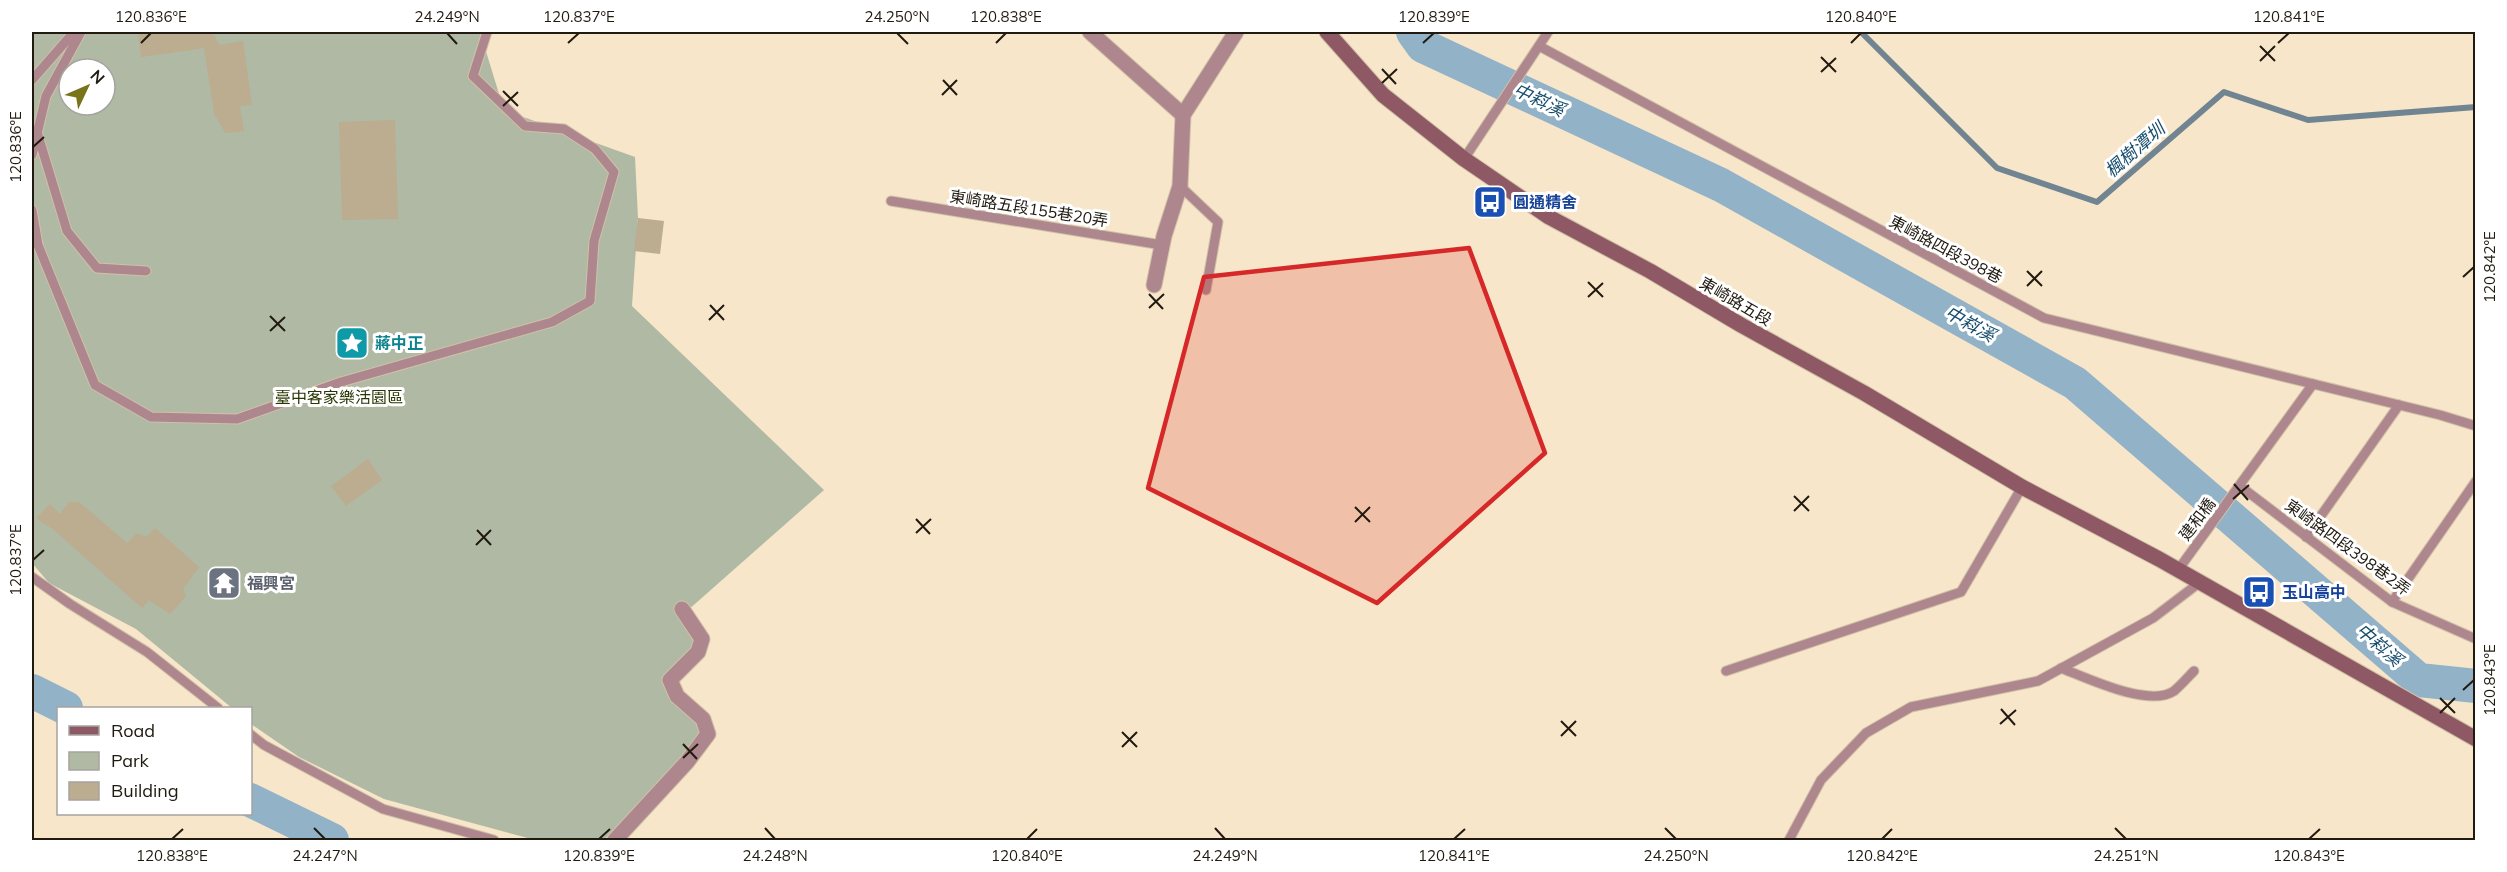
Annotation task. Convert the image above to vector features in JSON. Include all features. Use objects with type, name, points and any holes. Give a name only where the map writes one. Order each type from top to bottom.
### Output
[{"type":"street","points":[[1090,32],[1183,116]]},
{"type":"street","points":[[1154,285],[1162,244],[1180,186],[1183,116],[1236,32]]},
{"type":"street","name":"東崎路五段","points":[[1327,32],[1383,95],[1464,159],[1549,217],[1650,271],[1741,326],[1863,393],[2022,487],[2159,559],[2475,739]]},
{"type":"street","points":[[615,840],[687,762],[708,734],[703,719],[677,696],[670,680],[698,652],[702,639],[682,609]]},
{"type":"lane","points":[[32,80],[74,32]]},
{"type":"lane","points":[[32,155],[46,96],[81,32]]},
{"type":"lane","points":[[32,210],[38,245],[95,385],[151,417],[237,419],[341,382],[552,322],[590,301],[594,241],[614,172],[595,149],[564,129],[525,126],[473,76],[487,32]]},
{"type":"lane","points":[[1464,159],[1548,32]]},
{"type":"lane","name":"東崎路四段398巷","points":[[1539,46],[2044,318],[2399,405],[2475,426]]},
{"type":"lane","points":[[37,132],[67,231],[98,268],[146,271]]},
{"type":"lane","points":[[1180,186],[1218,222],[1206,290]]},
{"type":"lane","name":"東崎路五段155巷20弄","points":[[891,201],[1162,244]]},
{"type":"lane","name":"建和橋","points":[[2178,570],[2313,384]]},
{"type":"lane","points":[[2306,537],[2399,405]]},
{"type":"lane","points":[[2392,602],[2475,481]]},
{"type":"lane","name":"東崎路四段398巷2弄","points":[[2240,486],[2392,602],[2475,639]]},
{"type":"lane","points":[[1725,671],[1961,592],[2022,487]]},
{"type":"lane","points":[[32,577],[70,604],[147,652],[217,707]]},
{"type":"lane","points":[[1789,840],[1821,780],[1866,733],[1911,707],[2038,681],[2153,618],[2199,583]]},
{"type":"lane","points":[[2061,668],[2117,691],[2157,696],[2173,692],[2194,671]]},
{"type":"lane","points":[[252,736],[264,745],[383,809],[494,840]]},
{"type":"highlighted area","points":[[1469,248],[1545,453],[1377,603],[1148,488],[1204,277]]},
{"type":"green space","name":"臺中客家樂活園區","points":[[32,32],[480,32],[504,110],[635,157],[638,218],[632,306],[824,490],[679,618],[697,647],[665,682],[706,736],[604,840],[535,840],[384,799],[299,757],[252,725],[252,707],[231,707],[136,629],[49,583],[32,563]]},
{"type":"building","points":[[138,32],[213,32],[219,45],[243,41],[252,105],[240,106],[244,131],[225,133],[214,113],[204,48],[141,57]]},
{"type":"building","points":[[395,120],[398,219],[342,220],[339,122]]},
{"type":"building","points":[[638,218],[664,221],[660,254],[634,251]]},
{"type":"building","points":[[368,459],[382,480],[346,506],[331,486]]},
{"type":"building","points":[[69,502],[79,502],[127,543],[137,533],[146,537],[155,528],[199,567],[183,589],[186,596],[170,614],[149,600],[142,608],[55,531],[36,518],[50,504],[60,514]]},
{"type":"waterway","name":"中嵙溪","points":[[1413,32],[1423,46],[1721,185],[2075,383],[2419,680],[2476,686]]},
{"type":"waterway","name":"楓樹潭圳","points":[[1861,32],[1997,168],[2097,202],[2224,92],[2308,120],[2476,107]]},
{"type":"waterway","points":[[32,691],[64,707]]},
{"type":"waterway","points":[[252,801],[332,840]]},
{"type":"place","name":"圓通精舍","points":[[1490,202]]},
{"type":"place","name":"蔣中正","points":[[352,343]]},
{"type":"place","name":"福興宮","points":[[224,583]]},
{"type":"place","name":"玉山高中","points":[[2259,592]]}]
